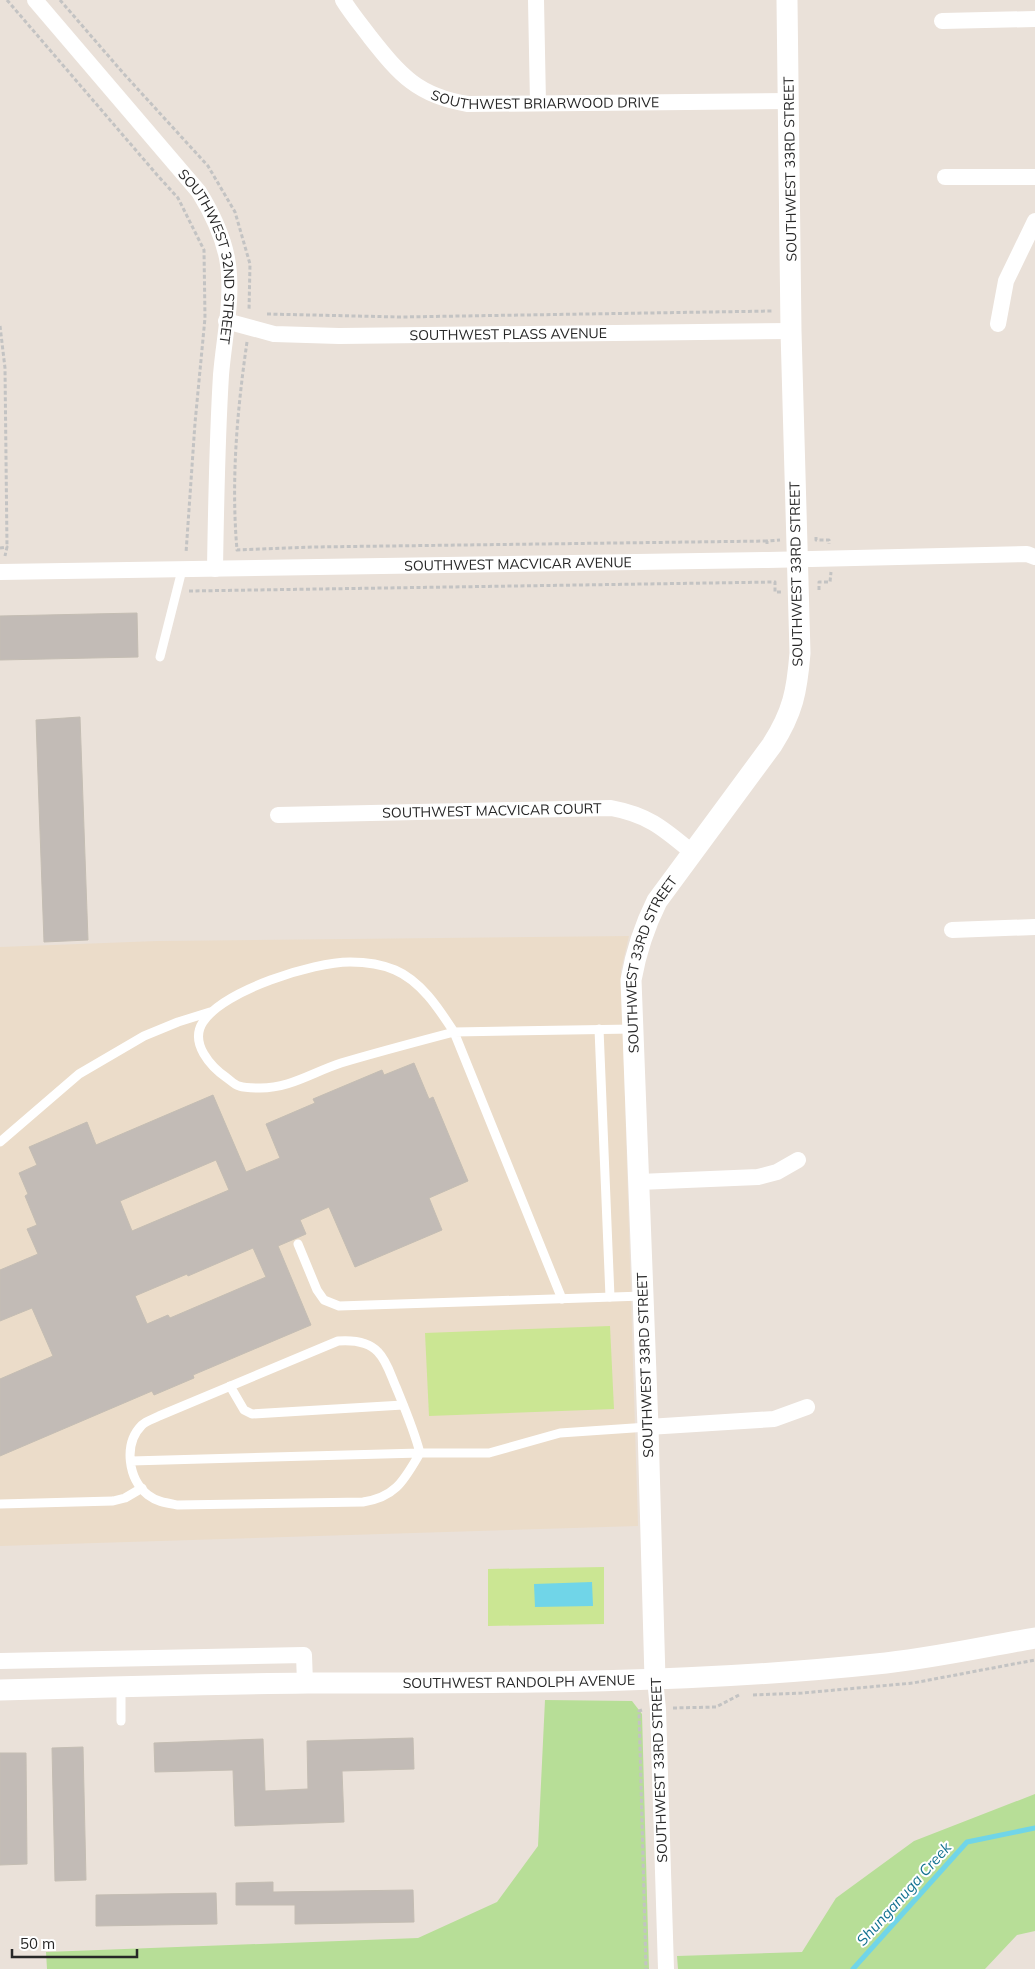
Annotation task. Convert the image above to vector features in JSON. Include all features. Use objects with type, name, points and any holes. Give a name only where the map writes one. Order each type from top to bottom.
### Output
[{"type":"street","name":"SOUTHWEST 32ND STREET","points":[[35,0],[199,192],[212,213],[221,235],[227,258],[229,290],[217,467],[215,569]]},
{"type":"street","name":"SOUTHWEST BRIARWOOD DRIVE","points":[[342,0],[400,73],[427,92],[449,101],[468,104],[789,101]]},
{"type":"street","points":[[536,0],[538,103]]},
{"type":"street","name":"SOUTHWEST 33RD STREET","points":[[666,1969],[631,980],[636,953],[646,924],[658,902],[784,727],[792,707],[798,683],[800,653],[791,331],[787,0]]},
{"type":"street","points":[[942,21],[1035,19]]},
{"type":"street","points":[[945,177],[1035,177]]},
{"type":"street","points":[[998,324],[1006,282],[1035,221]]},
{"type":"street","name":"SOUTHWEST PLASS AVENUE","points":[[226,321],[249,319],[274,334],[340,336],[791,331]]},
{"type":"street","name":"SOUTHWEST MACVICAR AVENUE","points":[[0,572],[1027,554],[1035,557]]},
{"type":"street","name":"SOUTHWEST MACVICAR COURT","points":[[278,815],[612,808],[631,812],[650,820],[693,852]]},
{"type":"street","points":[[952,930],[1035,927]]},
{"type":"street","points":[[639,1182],[758,1177],[777,1172],[798,1160]]},
{"type":"street","points":[[648,1427],[774,1419],[806,1407]]},
{"type":"street","name":"SOUTHWEST RANDOLPH AVENUE","points":[[0,1690],[305,1683],[445,1683],[655,1679],[877,1664],[942,1655],[1035,1638]]},
{"type":"street","points":[[0,1661],[304,1655],[305,1683]]},
{"type":"street","points":[[30,1661],[31,1689]]},
{"type":"lane","points":[[160,657],[182,570]]},
{"type":"lane","points":[[0,1142],[79,1074],[144,1036],[210,1012],[235,996],[270,980],[324,965],[357,962],[395,970],[415,982],[440,1010],[454,1032],[562,1299]]},
{"type":"lane","points":[[210,1012],[201,1024],[198,1037],[203,1053],[214,1069],[238,1086],[260,1088],[286,1085],[339,1064],[454,1032],[633,1029]]},
{"type":"lane","points":[[599,1029],[610,1297]]},
{"type":"lane","points":[[298,1244],[316,1290],[324,1300],[339,1306],[643,1296]]},
{"type":"lane","points":[[351,1340],[365,1343],[378,1352],[388,1369],[415,1431],[420,1453],[402,1483],[387,1495],[363,1502],[178,1505],[162,1502],[149,1496],[132,1472],[131,1462],[132,1440],[142,1425],[230,1386],[338,1341],[351,1340]]},
{"type":"lane","points":[[230,1386],[244,1410],[252,1414],[403,1405]]},
{"type":"lane","points":[[131,1462],[420,1453],[489,1454],[560,1433],[648,1427]]},
{"type":"lane","points":[[0,1504],[113,1501],[125,1498],[142,1488]]},
{"type":"lane","points":[[121,1687],[121,1721]]},
{"type":"path","points":[[7,0],[178,198],[204,250],[205,318],[182,570],[189,591],[767,583]]},
{"type":"path","points":[[60,0],[208,166],[235,212],[250,264],[249,319],[240,392],[234,508],[237,550],[312,547],[767,542]]},
{"type":"path","points":[[249,319],[276,315],[400,317],[772,310]]},
{"type":"path","points":[[0,326],[5,368],[7,547]]},
{"type":"path","points":[[646,1969],[639,1711],[716,1707],[737,1695],[802,1693],[913,1683],[1035,1660]]},
{"type":"shaded area","points":[[629,936],[621,970],[638,1526],[0,1546],[0,947],[157,941]]},
{"type":"green space","points":[[610,1326],[614,1409],[429,1416],[425,1333]]},
{"type":"green space","points":[[604,1567],[604,1624],[488,1626],[488,1569]]},
{"type":"green space","points":[[545,1700],[632,1701],[642,1714],[649,1969],[47,1969],[46,1952],[418,1938],[497,1902],[538,1846]]},
{"type":"green space","points":[[1035,1794],[1035,1931],[1017,1935],[985,1969],[678,1969],[677,1956],[802,1952],[836,1898],[914,1841]]},
{"type":"water","points":[[592,1582],[593,1606],[535,1607],[534,1584]]},
{"type":"building","points":[[137,613],[138,657],[0,660],[0,616]]},
{"type":"building","points":[[80,717],[88,940],[44,942],[36,720]]},
{"type":"building","points":[[414,1063],[429,1099],[433,1097],[468,1181],[429,1198],[442,1230],[355,1267],[329,1207],[300,1220],[306,1234],[278,1246],[311,1325],[193,1375],[194,1378],[154,1395],[152,1391],[0,1456],[0,1379],[53,1356],[32,1308],[0,1321],[0,1270],[38,1254],[27,1229],[37,1225],[25,1196],[28,1194],[19,1173],[37,1165],[29,1147],[87,1122],[96,1145],[213,1095],[246,1172],[280,1158],[266,1124],[315,1103],[313,1099],[382,1070],[384,1075]],"holes":[[[216,1160],[229,1190],[132,1231],[120,1201]],[[253,1248],[266,1277],[170,1318],[168,1315],[147,1324],[135,1296]]]},
{"type":"building","points":[[413,1738],[414,1769],[342,1771],[344,1822],[235,1826],[233,1770],[155,1772],[154,1743],[263,1739],[265,1791],[308,1789],[307,1741]]},
{"type":"building","points":[[83,1747],[86,1880],[55,1881],[52,1748]]},
{"type":"building","points":[[0,1753],[26,1753],[27,1864],[0,1865]]},
{"type":"building","points":[[273,1882],[273,1892],[413,1890],[414,1922],[295,1924],[295,1905],[236,1905],[236,1883]]},
{"type":"building","points":[[216,1893],[217,1924],[96,1926],[96,1895]]},
{"type":"waterway","name":"Shunganuga Creek","points":[[853,1969],[967,1842],[1035,1828]]}]
